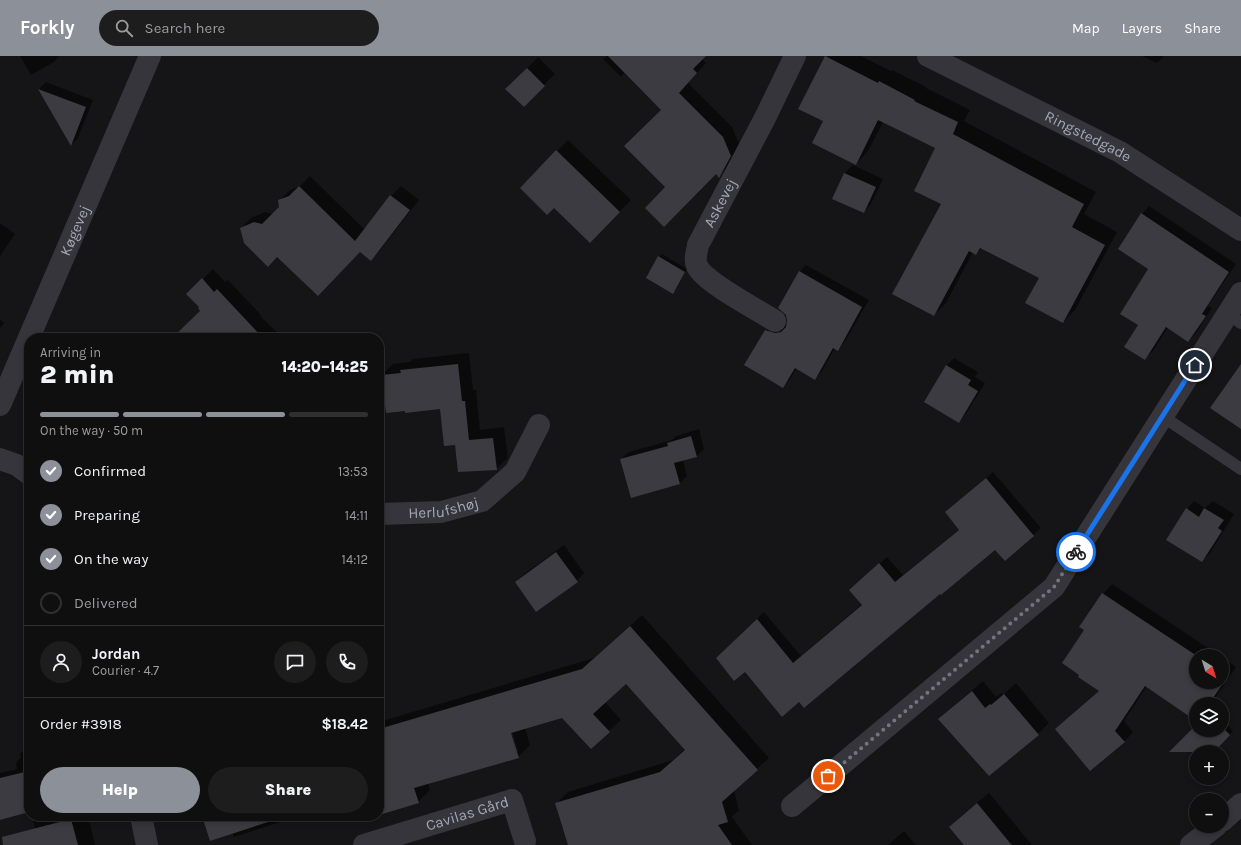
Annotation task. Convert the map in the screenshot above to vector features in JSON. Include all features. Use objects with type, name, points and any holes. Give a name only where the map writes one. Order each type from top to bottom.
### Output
[{"type":"street","name":"Køgevej","points":[[31,333],[150,56]]},
{"type":"street","name":"Askevej","points":[[775,321],[712,282],[702,273],[697,265],[696,257],[698,245],[765,118],[795,56]]},
{"type":"street","name":"Ringstedgade","points":[[928,56],[1120,152],[1241,230]]},
{"type":"street","points":[[792,806],[1054,587],[1162,416],[1234,318],[1241,293]]},
{"type":"street","name":"Køgevej","points":[[0,405],[24,349]]},
{"type":"street","name":"Herlufshøj","points":[[384,514],[441,512],[482,501],[516,472],[539,424]]},
{"type":"street","points":[[0,459],[17,465],[24,470]]},
{"type":"street","name":"Cavilas Gård","points":[[364,845],[407,839],[512,800],[525,842]]},
{"type":"street","points":[[1229,814],[1241,804]]},
{"type":"street","points":[[142,821],[147,845]]},
{"type":"street","points":[[1191,845],[1207,833]]},
{"type":"lane","points":[[1162,416],[1241,469]]},
{"type":"building","points":[[608,56],[706,56],[693,69],[697,73],[679,93],[723,137],[731,156],[719,178],[716,174],[664,227],[645,208],[665,187],[624,146],[661,110]]},
{"type":"building","points":[[825,56],[878,83],[879,81],[915,100],[914,101],[958,122],[953,134],[1084,204],[1072,227],[1105,245],[1063,323],[1025,303],[1039,278],[980,248],[976,255],[969,251],[934,316],[892,294],[941,204],[914,191],[935,148],[878,120],[856,165],[812,143],[823,121],[798,109]]},
{"type":"building","points":[[527,68],[545,86],[524,107],[505,89]]},
{"type":"building","points":[[38,89],[86,107],[71,146]]},
{"type":"building","points":[[556,150],[620,212],[590,243],[554,208],[547,215],[520,188]]},
{"type":"building","points":[[844,173],[876,187],[864,213],[832,199]]},
{"type":"building","points":[[299,186],[355,241],[390,195],[410,210],[371,261],[360,252],[318,296],[277,257],[268,267],[244,243],[240,228],[254,222],[262,224],[279,207],[278,200],[289,196]]},
{"type":"building","points":[[1141,213],[1229,272],[1202,314],[1206,316],[1188,342],[1166,327],[1145,360],[1124,347],[1138,325],[1120,314],[1148,269],[1118,249]]},
{"type":"building","points":[[658,256],[685,272],[673,294],[646,278]]},
{"type":"building","points":[[799,271],[862,307],[838,351],[833,348],[815,380],[795,368],[783,388],[744,365],[765,330],[775,333],[781,332],[786,327],[786,315],[778,308]]},
{"type":"building","points":[[202,278],[214,292],[217,289],[258,333],[177,333],[200,311],[198,308],[199,307],[186,294]]},
{"type":"building","points":[[458,364],[462,401],[465,401],[469,440],[493,438],[497,470],[458,472],[455,445],[444,446],[440,409],[405,413],[405,411],[386,413],[384,398],[384,375],[401,373],[400,370]]},
{"type":"building","points":[[1241,364],[1241,429],[1210,408]]},
{"type":"building","points":[[946,365],[971,380],[968,385],[978,391],[959,423],[924,402]]},
{"type":"building","points":[[691,436],[697,457],[674,463],[680,484],[631,498],[620,459],[668,446],[667,443]]},
{"type":"building","points":[[986,478],[1034,536],[1005,561],[995,550],[804,708],[799,702],[782,717],[745,672],[734,681],[716,658],[757,619],[793,663],[862,605],[849,590],[879,563],[895,582],[959,530],[945,512]]},
{"type":"building","points":[[1186,508],[1199,517],[1204,508],[1224,520],[1218,528],[1222,531],[1202,562],[1166,540]]},
{"type":"building","points":[[556,552],[578,582],[536,612],[515,582]]},
{"type":"building","points":[[1102,593],[1189,651],[1189,689],[1219,689],[1214,697],[1189,697],[1189,716],[1145,686],[1115,731],[1125,742],[1090,771],[1055,729],[1099,691],[1078,677],[1079,675],[1062,663],[1084,630],[1079,627]]},
{"type":"building","points":[[630,626],[758,770],[722,802],[728,822],[718,825],[732,845],[568,845],[555,803],[660,772],[685,750],[626,684],[593,714],[610,732],[591,749],[562,718],[511,733],[519,758],[414,788],[419,803],[384,814],[384,728],[582,669]]},
{"type":"building","points":[[972,691],[985,708],[1004,694],[1039,735],[989,776],[938,719]]},
{"type":"building","points":[[1189,732],[1189,737],[1228,737],[1221,745],[1189,745],[1189,752],[1169,752]]},
{"type":"building","points":[[24,772],[24,813],[0,820],[0,778]]},
{"type":"building","points":[[977,803],[1012,845],[964,845],[949,827]]},
{"type":"building","points":[[63,821],[72,821],[78,845],[3,845],[2,837]]},
{"type":"building","points":[[204,821],[271,821],[210,841]]},
{"type":"way so far","points":[[828,776],[1054,587],[1076,552]]},
{"type":"route","points":[[1076,552],[1195,365]]}]
